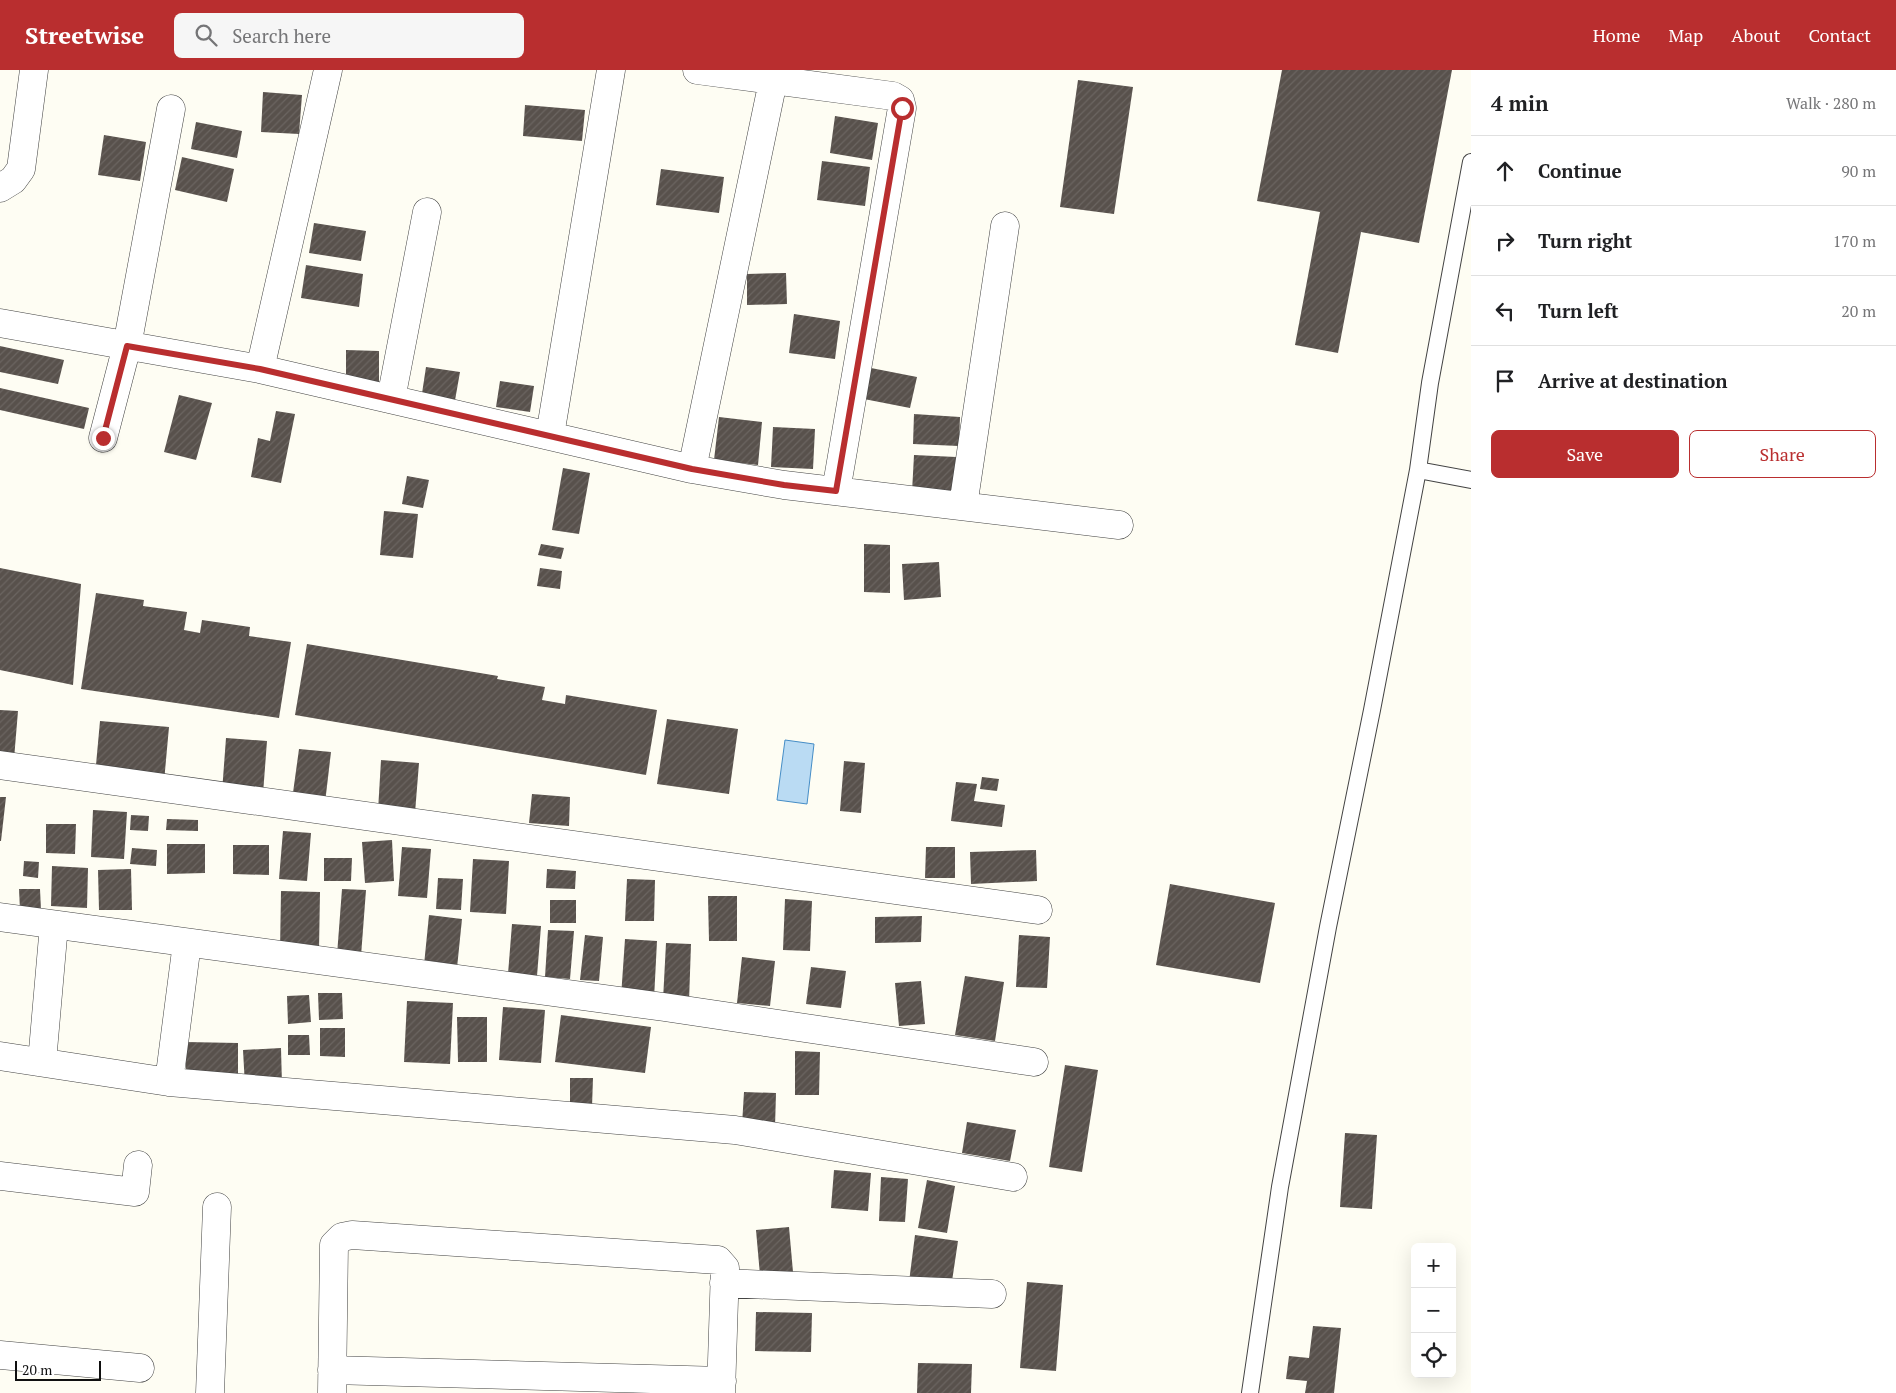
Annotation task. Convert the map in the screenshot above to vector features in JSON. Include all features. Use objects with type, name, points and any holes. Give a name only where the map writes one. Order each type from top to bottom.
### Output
[{"type":"street","points":[[0,188],[13,180],[21,169],[34,70]]},
{"type":"street","points":[[260,369],[328,70]]},
{"type":"street","points":[[550,435],[611,70]]},
{"type":"street","points":[[697,70],[893,96],[900,100],[902,108],[836,491]]},
{"type":"street","points":[[692,469],[773,81]]},
{"type":"street","points":[[103,438],[127,346],[171,109]]},
{"type":"street","points":[[391,398],[428,212]]},
{"type":"street","points":[[963,506],[1005,226]]},
{"type":"street","points":[[0,323],[260,369],[692,469],[784,485],[1119,525]]},
{"type":"street","points":[[0,765],[1038,910]]},
{"type":"street","points":[[0,917],[664,1007],[1034,1062]]},
{"type":"street","points":[[42,1062],[54,925]]},
{"type":"street","points":[[169,1082],[187,942]]},
{"type":"street","points":[[0,1056],[169,1082],[735,1130],[1013,1177]]},
{"type":"street","points":[[0,1176],[135,1192],[138,1165]]},
{"type":"street","points":[[210,1393],[217,1208]]},
{"type":"street","points":[[352,1235],[716,1259],[725,1268],[724,1283],[721,1387],[332,1382],[334,1245],[342,1237],[352,1235]]},
{"type":"street","points":[[724,1283],[992,1294]]},
{"type":"street","points":[[0,1356],[140,1368]]},
{"type":"lane","points":[[1250,1393],[1280,1186],[1328,927],[1418,470],[1430,383],[1471,162]]},
{"type":"lane","points":[[1418,470],[1471,480]]},
{"type":"water","points":[[785,740],[814,744],[807,804],[777,800]]},
{"type":"building","points":[[1282,70],[1452,70],[1419,243],[1361,232],[1338,353],[1295,345],[1320,212],[1257,201]]},
{"type":"building","points":[[1078,80],[1133,87],[1114,214],[1060,207]]},
{"type":"building","points":[[263,92],[302,95],[299,134],[261,132]]},
{"type":"building","points":[[525,105],[585,110],[582,141],[523,136]]},
{"type":"building","points":[[835,116],[878,123],[872,160],[830,153]]},
{"type":"building","points":[[196,122],[242,131],[237,158],[191,149]]},
{"type":"building","points":[[104,135],[146,142],[140,181],[98,175]]},
{"type":"building","points":[[182,157],[234,169],[227,202],[175,190]]},
{"type":"building","points":[[822,161],[870,167],[865,206],[817,200]]},
{"type":"building","points":[[661,169],[724,177],[719,213],[656,205]]},
{"type":"building","points":[[314,223],[366,231],[361,261],[309,253]]},
{"type":"building","points":[[306,265],[363,274],[359,307],[301,298]]},
{"type":"building","points":[[786,273],[787,304],[747,305],[747,274]]},
{"type":"building","points":[[794,314],[840,321],[835,359],[789,353]]},
{"type":"building","points":[[0,346],[64,360],[58,384],[0,372]]},
{"type":"building","points":[[346,350],[379,351],[379,387],[346,386]]},
{"type":"building","points":[[426,367],[460,372],[454,406],[421,400]]},
{"type":"building","points":[[871,368],[917,377],[910,408],[864,399]]},
{"type":"building","points":[[500,381],[534,386],[530,412],[496,407]]},
{"type":"building","points":[[0,388],[89,408],[84,429],[0,410]]},
{"type":"building","points":[[179,395],[212,403],[196,460],[164,452]]},
{"type":"building","points":[[276,411],[295,414],[281,483],[251,477],[258,438],[270,441]]},
{"type":"building","points":[[914,414],[960,417],[959,446],[913,444]]},
{"type":"building","points":[[719,417],[762,422],[758,465],[714,460]]},
{"type":"building","points":[[773,427],[815,429],[813,469],[771,467]]},
{"type":"building","points":[[914,455],[956,457],[955,493],[912,492]]},
{"type":"building","points":[[563,468],[590,473],[579,534],[552,530]]},
{"type":"building","points":[[407,476],[429,480],[423,508],[402,504]]},
{"type":"building","points":[[384,511],[418,514],[413,558],[380,555]]},
{"type":"building","points":[[541,544],[564,548],[561,559],[538,555]]},
{"type":"building","points":[[864,544],[890,545],[890,593],[864,592]]},
{"type":"building","points":[[939,562],[941,597],[904,600],[902,564]]},
{"type":"building","points":[[0,568],[81,584],[73,685],[0,670]]},
{"type":"building","points":[[540,568],[562,571],[560,589],[537,586]]},
{"type":"building","points":[[96,593],[144,600],[143,606],[187,612],[184,630],[200,633],[202,620],[250,627],[249,636],[291,642],[279,718],[81,689]]},
{"type":"building","points":[[307,644],[498,676],[497,679],[545,687],[542,700],[565,704],[566,695],[657,710],[646,775],[295,715]]},
{"type":"building","points":[[0,710],[18,711],[14,759],[0,758]]},
{"type":"building","points":[[667,719],[738,729],[729,794],[657,784]]},
{"type":"building","points":[[100,721],[169,727],[164,782],[95,776]]},
{"type":"building","points":[[226,738],[267,741],[263,794],[222,792]]},
{"type":"building","points":[[299,749],[331,752],[325,803],[292,800]]},
{"type":"building","points":[[381,760],[419,763],[415,813],[378,811]]},
{"type":"building","points":[[844,761],[865,763],[861,813],[840,811]]},
{"type":"building","points":[[982,777],[999,779],[997,791],[980,789]]},
{"type":"building","points":[[956,782],[977,784],[974,801],[1005,805],[1002,827],[951,821]]},
{"type":"building","points":[[532,794],[570,797],[569,826],[529,823]]},
{"type":"building","points":[[0,797],[6,797],[1,841],[0,841]]},
{"type":"building","points":[[93,810],[127,812],[124,859],[91,857]]},
{"type":"building","points":[[131,815],[149,816],[148,831],[130,830]]},
{"type":"building","points":[[167,819],[198,820],[198,831],[166,830]]},
{"type":"building","points":[[46,824],[76,824],[75,854],[46,853]]},
{"type":"building","points":[[283,831],[311,833],[307,881],[279,879]]},
{"type":"building","points":[[392,840],[394,881],[365,883],[362,842]]},
{"type":"building","points":[[167,844],[205,844],[205,873],[167,874]]},
{"type":"building","points":[[233,845],[269,845],[269,875],[233,874]]},
{"type":"building","points":[[402,847],[431,849],[427,898],[398,896]]},
{"type":"building","points":[[926,847],[955,847],[955,878],[925,878]]},
{"type":"building","points":[[132,848],[157,850],[156,866],[130,864]]},
{"type":"building","points":[[1036,850],[1037,881],[971,884],[970,852]]},
{"type":"building","points":[[324,858],[352,858],[351,881],[324,881]]},
{"type":"building","points":[[473,859],[509,861],[506,914],[470,912]]},
{"type":"building","points":[[24,861],[39,862],[38,878],[23,876]]},
{"type":"building","points":[[52,866],[88,868],[87,908],[51,906]]},
{"type":"building","points":[[131,869],[132,910],[99,910],[98,870]]},
{"type":"building","points":[[547,869],[576,871],[575,889],[546,888]]},
{"type":"building","points":[[438,878],[463,879],[461,910],[436,909]]},
{"type":"building","points":[[627,879],[655,880],[654,921],[625,921]]},
{"type":"building","points":[[1170,884],[1275,903],[1260,983],[1156,965]]},
{"type":"building","points":[[19,889],[40,889],[41,910],[20,910]]},
{"type":"building","points":[[342,889],[366,890],[361,956],[337,955]]},
{"type":"building","points":[[281,891],[320,892],[319,950],[280,950]]},
{"type":"building","points":[[708,896],[737,896],[737,941],[709,941]]},
{"type":"building","points":[[785,899],[812,901],[810,951],[783,950]]},
{"type":"building","points":[[550,900],[576,900],[576,923],[550,923]]},
{"type":"building","points":[[429,915],[462,919],[457,968],[424,965]]},
{"type":"building","points":[[922,916],[921,942],[875,943],[875,917]]},
{"type":"building","points":[[512,924],[541,926],[537,976],[508,974]]},
{"type":"building","points":[[548,930],[574,931],[570,979],[545,977]]},
{"type":"building","points":[[585,935],[603,937],[599,981],[580,980]]},
{"type":"building","points":[[1019,935],[1050,937],[1047,988],[1016,987]]},
{"type":"building","points":[[625,939],[657,941],[654,999],[621,997]]},
{"type":"building","points":[[666,943],[691,944],[689,1002],[663,1000]]},
{"type":"building","points":[[742,957],[775,961],[770,1006],[737,1003]]},
{"type":"building","points":[[811,967],[846,971],[841,1008],[806,1004]]},
{"type":"building","points":[[965,976],[1004,982],[995,1041],[955,1035]]},
{"type":"building","points":[[921,981],[925,1024],[899,1026],[895,983]]},
{"type":"building","points":[[318,993],[342,993],[343,1019],[319,1020]]},
{"type":"building","points":[[309,995],[311,1022],[288,1024],[287,996]]},
{"type":"building","points":[[407,1001],[453,1003],[450,1064],[404,1062]]},
{"type":"building","points":[[503,1007],[545,1010],[541,1063],[499,1060]]},
{"type":"building","points":[[561,1015],[651,1027],[645,1073],[555,1062]]},
{"type":"building","points":[[457,1017],[487,1017],[487,1062],[458,1062]]},
{"type":"building","points":[[320,1028],[345,1028],[345,1057],[320,1056]]},
{"type":"building","points":[[288,1035],[309,1035],[310,1055],[288,1055]]},
{"type":"building","points":[[186,1042],[238,1043],[238,1083],[186,1082]]},
{"type":"building","points":[[281,1048],[282,1085],[245,1086],[243,1050]]},
{"type":"building","points":[[795,1051],[820,1052],[819,1095],[795,1095]]},
{"type":"building","points":[[1065,1065],[1098,1070],[1082,1172],[1049,1167]]},
{"type":"building","points":[[570,1078],[593,1078],[592,1107],[570,1106]]},
{"type":"building","points":[[744,1092],[776,1093],[775,1127],[742,1125]]},
{"type":"building","points":[[967,1122],[1016,1130],[1010,1161],[962,1153]]},
{"type":"building","points":[[1345,1133],[1377,1135],[1372,1209],[1340,1207]]},
{"type":"building","points":[[834,1170],[871,1173],[868,1211],[831,1208]]},
{"type":"building","points":[[881,1177],[908,1179],[905,1222],[879,1221]]},
{"type":"building","points":[[927,1180],[955,1186],[947,1233],[918,1228]]},
{"type":"building","points":[[789,1227],[793,1272],[760,1275],[756,1230]]},
{"type":"building","points":[[915,1235],[958,1241],[951,1288],[909,1282]]},
{"type":"building","points":[[1027,1282],[1063,1285],[1056,1371],[1020,1368]]},
{"type":"building","points":[[756,1312],[812,1313],[811,1352],[755,1351]]},
{"type":"building","points":[[1313,1326],[1341,1328],[1334,1393],[1305,1393],[1307,1381],[1286,1379],[1289,1356],[1309,1358]]},
{"type":"building","points":[[918,1363],[972,1364],[971,1393],[917,1393]]},
{"type":"route","points":[[103,438],[127,346],[260,369],[692,469],[784,485],[836,491],[902,108]]}]
